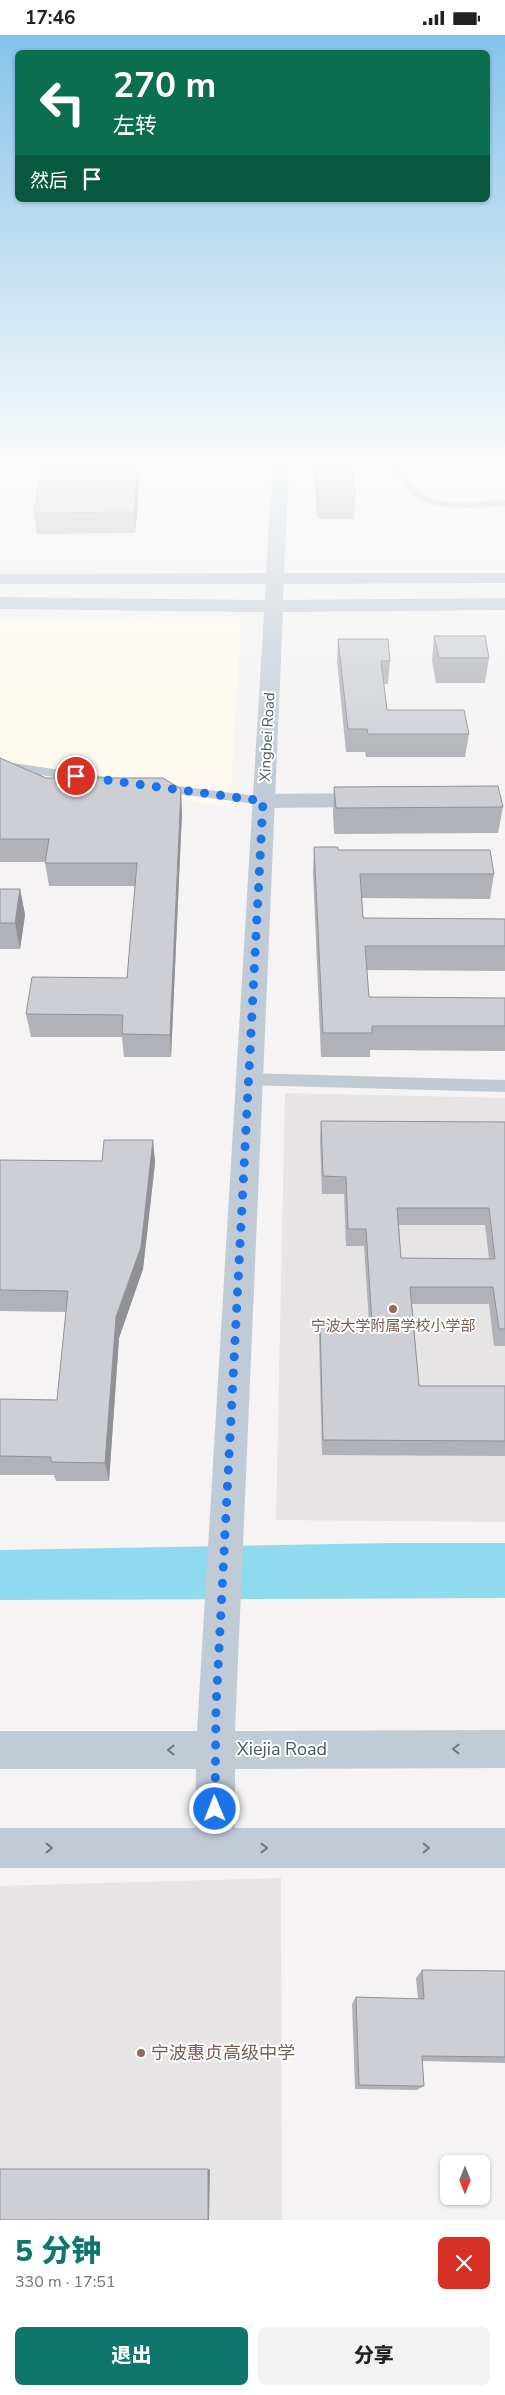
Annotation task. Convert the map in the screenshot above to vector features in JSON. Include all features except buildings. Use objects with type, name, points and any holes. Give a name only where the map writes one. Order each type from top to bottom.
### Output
[{"type":"main road","name":"Xingbei Road","points":[[215,1848],[214,1750],[216,1707],[275,567]]},
{"type":"main road","points":[[0,579],[274,580],[505,578]]},
{"type":"main road","points":[[0,603],[273,606],[505,604]]},
{"type":"main road","name":"Xiejia Road","points":[[0,1750],[505,1749]]},
{"type":"main road","points":[[0,1848],[505,1848]]},
{"type":"street","points":[[263,801],[389,800]]},
{"type":"lane","points":[[0,765],[122,783]]},
{"type":"lane","points":[[151,787],[263,801]]},
{"type":"lane","points":[[249,1079],[505,1086]]},
{"type":"shaded area","points":[[241,617],[230,807],[0,773],[0,618]]},
{"type":"shaded area","name":"宁波大学附属学校小学部","points":[[285,1093],[505,1098],[505,1522],[276,1520]]},
{"type":"shaded area","name":"宁波惠贞高级中学","points":[[281,1878],[282,2220],[0,2220],[0,1886]]},
{"type":"water","points":[[390,1543],[505,1543],[505,1598],[0,1600],[0,1550]]},
{"type":"place","name":"宁波大学附属学校小学部","points":[[393,1309]]},
{"type":"place","name":"宁波惠贞高级中学","points":[[141,2053]]},
{"type":"route","points":[[76,776],[263,801],[216,1707],[214,1750],[215,1809]]}]
